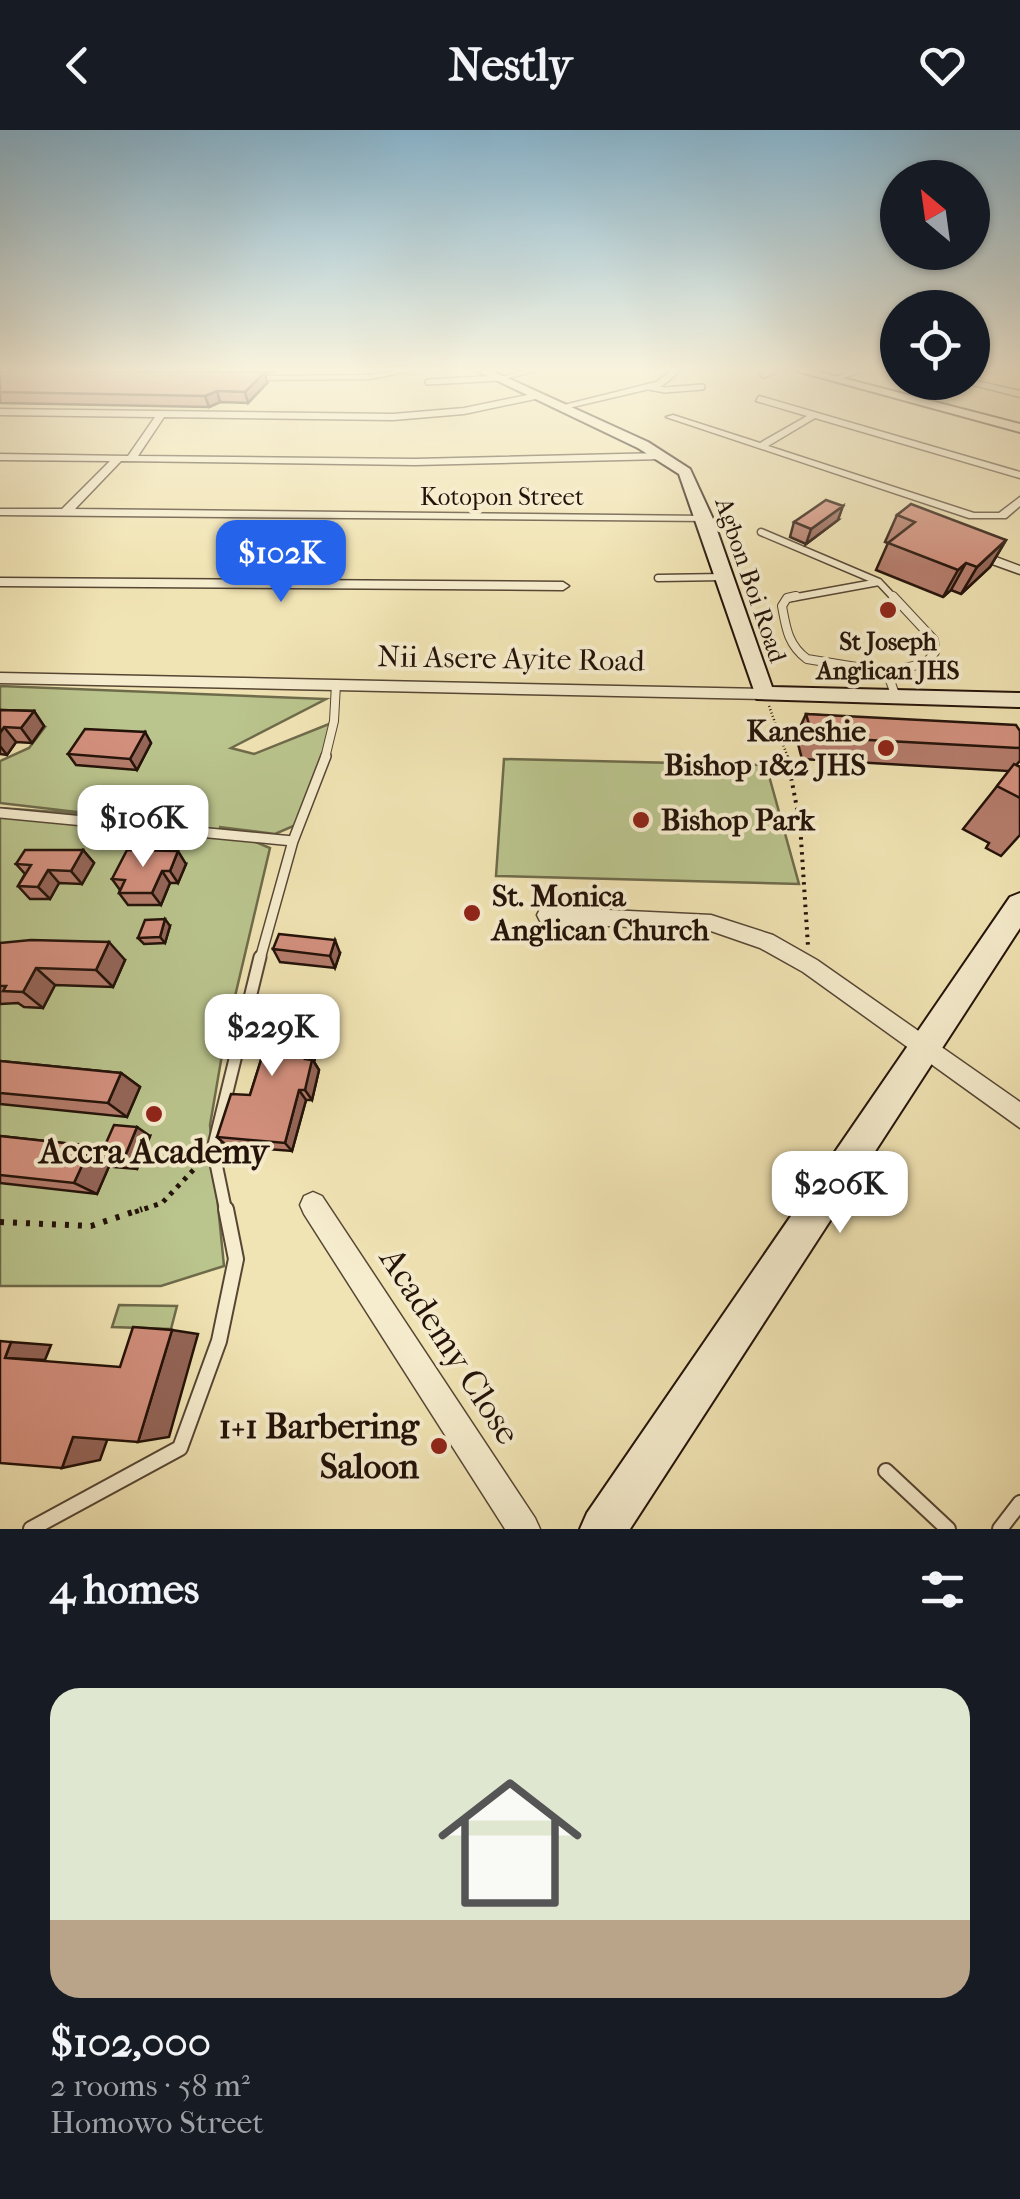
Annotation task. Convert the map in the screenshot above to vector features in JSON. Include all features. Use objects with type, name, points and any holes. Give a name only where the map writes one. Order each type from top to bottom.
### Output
[{"type":"street","points":[[65,513],[144,436]]},
{"type":"street","name":"Agbon Boi Road","points":[[622,436],[663,456],[689,479],[764,694]]},
{"type":"street","points":[[728,436],[973,516],[1002,516],[1020,500]]},
{"type":"street","points":[[760,447],[778,436]]},
{"type":"street","points":[[887,436],[1020,475]]},
{"type":"street","points":[[0,457],[430,462],[663,456]]},
{"type":"street","name":"Kotopon Street","points":[[0,512],[705,519]]},
{"type":"street","points":[[985,557],[1020,570]]},
{"type":"street","points":[[0,582],[563,586]]},
{"type":"street","name":"Nii Asere Ayite Road","points":[[0,678],[1020,700]]},
{"type":"street","points":[[603,1529],[1020,905]]},
{"type":"street","points":[[547,914],[710,923],[766,942],[810,966],[1020,1116]]},
{"type":"street","name":"Academy Close","points":[[313,1205],[524,1529]]},
{"type":"lane","points":[[760,532],[879,582],[936,646],[926,663],[887,672],[807,658],[790,644],[782,606],[787,598],[879,582]]},
{"type":"lane","points":[[658,578],[724,577]]},
{"type":"lane","points":[[887,672],[896,698]]},
{"type":"lane","points":[[31,1529],[180,1448],[219,1341],[236,1259],[213,1149],[248,1000],[293,840],[303,821],[335,717],[336,684]]},
{"type":"lane","points":[[0,813],[293,840]]},
{"type":"lane","points":[[886,1471],[948,1529]]},
{"type":"lane","points":[[1000,1529],[1020,1504]]},
{"type":"path","points":[[764,694],[785,741],[798,801],[808,895],[810,966]]},
{"type":"path","points":[[0,1222],[91,1226],[162,1203],[213,1149]]},
{"type":"green space","points":[[0,686],[326,699],[231,748],[254,754],[334,722],[298,824],[275,834],[219,827],[270,848],[224,1043],[210,1125],[224,1266],[161,1286],[0,1286],[0,808],[111,816],[0,803],[0,761],[29,748],[45,727],[0,724]]},
{"type":"green space","name":"Bishop Park","points":[[504,759],[766,765],[799,884],[496,876]]},
{"type":"green space","points":[[119,1305],[177,1306],[171,1329],[112,1327]]},
{"type":"building","points":[[826,500],[843,506],[811,529],[794,522]]},
{"type":"building","points":[[911,504],[1006,540],[977,567],[966,563],[958,570],[888,543],[915,522],[897,515]]},
{"type":"building","points":[[0,710],[34,711],[21,728],[4,727],[0,733]]},
{"type":"building","points":[[806,714],[1016,725],[1020,748],[813,737]]},
{"type":"building","points":[[85,729],[145,732],[130,759],[68,754]]},
{"type":"building","points":[[1014,764],[1020,767],[1020,798],[997,786]]},
{"type":"building","points":[[25,850],[83,850],[71,871],[48,870],[38,887],[18,886],[31,865],[16,864]]},
{"type":"building","points":[[127,850],[178,851],[170,871],[162,871],[152,893],[119,893],[125,880],[112,879]]},
{"type":"building","points":[[165,919],[160,937],[138,938],[145,920]]},
{"type":"building","points":[[279,934],[335,940],[330,956],[273,949]]},
{"type":"building","points":[[109,942],[96,970],[36,968],[23,992],[3,991],[6,986],[0,986],[0,943]]},
{"type":"building","points":[[258,1011],[317,1015],[305,1059],[312,1060],[305,1090],[299,1090],[285,1143],[217,1137],[231,1094],[250,1095],[265,1047],[246,1045]]},
{"type":"building","points":[[0,1061],[121,1073],[108,1103],[0,1093]]},
{"type":"building","points":[[114,1125],[137,1127],[123,1161],[99,1159]]},
{"type":"building","points":[[0,1136],[91,1146],[74,1183],[0,1175]]},
{"type":"building","points":[[133,1327],[172,1330],[138,1442],[73,1437],[62,1468],[0,1463],[0,1341],[11,1342],[5,1358],[120,1367]]},
{"type":"place","name":"St Joseph Anglican JHS","points":[[888,610]]},
{"type":"place","name":"Kaneshie Bishop 1&2 JHS","points":[[886,748]]},
{"type":"place","name":"Bishop Park","points":[[641,820]]},
{"type":"place","name":"St. Monica Anglican Church","points":[[472,913]]},
{"type":"place","name":"Accra Academy","points":[[154,1114]]},
{"type":"place","name":"1+1 Barbering Saloon","points":[[439,1446]]}]
